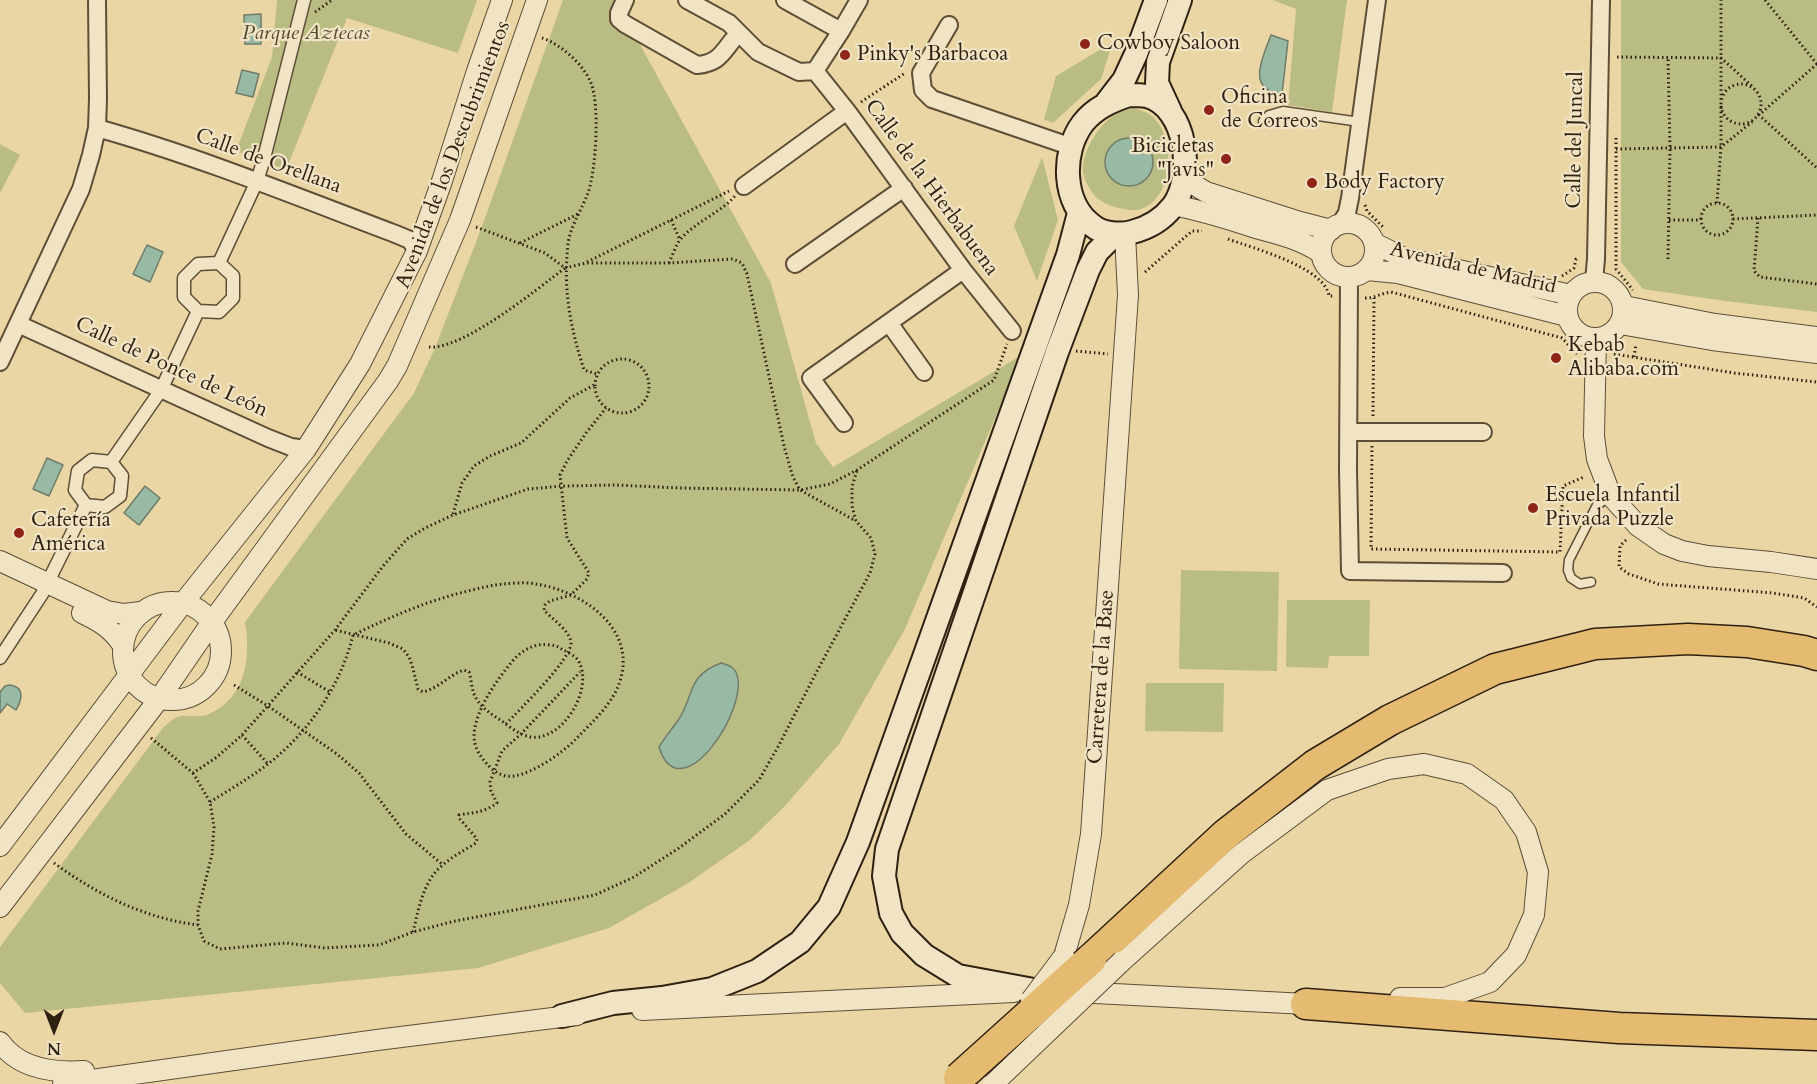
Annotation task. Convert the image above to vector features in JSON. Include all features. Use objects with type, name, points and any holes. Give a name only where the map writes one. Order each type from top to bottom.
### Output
[{"type":"highway","points":[[956,1081],[1077,957],[1226,834],[1315,765],[1390,720],[1495,669],[1595,644],[1688,639],[1747,642],[1817,655]]},
{"type":"highway","points":[[1306,1004],[1619,1028],[1817,1035]]},
{"type":"main road","points":[[1156,0],[1124,80],[1107,102],[1083,124],[1072,147],[1068,168],[1070,189],[1079,213],[1094,228],[1120,234],[1143,229],[1161,219],[1174,205],[1181,190],[1185,173],[1185,153],[1179,127],[1157,83],[1158,62],[1180,0]]},
{"type":"main road","points":[[1107,102],[1129,95],[1147,96],[1170,111]]},
{"type":"main road","points":[[562,1016],[613,1002],[662,998],[712,989],[757,971],[800,942],[829,907],[858,842],[1068,255],[1079,213]]},
{"type":"main road","points":[[1039,990],[957,976],[924,955],[902,933],[891,913],[884,876],[887,849],[894,826],[1071,314],[1097,252],[1120,234]]},
{"type":"street","points":[[0,362],[81,189],[97,128],[97,0]]},
{"type":"street","points":[[219,263],[257,181],[304,0]]},
{"type":"street","name":"Avenida de los Descubrimientos","points":[[0,846],[183,603],[306,449],[367,352],[417,251],[502,0]]},
{"type":"street","name":"Avenida de los Descubrimientos","points":[[0,908],[159,699],[397,366],[460,220],[537,0]]},
{"type":"street","points":[[625,0],[620,13],[620,19],[625,24],[698,65],[711,64],[739,33]]},
{"type":"street","points":[[687,0],[729,23],[758,52],[799,72],[815,71],[859,0]]},
{"type":"street","points":[[785,0],[841,31]]},
{"type":"street","points":[[1321,254],[1325,236],[1347,213],[1377,0]]},
{"type":"street","name":"Calle del Juncal","points":[[1594,281],[1601,0]]},
{"type":"street","points":[[949,25],[921,73],[923,90],[932,99],[1072,147]]},
{"type":"street","name":"Calle de la Hierbabuena","points":[[815,71],[847,111],[963,270],[1012,331]]},
{"type":"street","points":[[744,186],[847,111]]},
{"type":"street","name":"Calle de Orellana","points":[[97,128],[121,134],[257,181],[393,232],[410,240],[417,251]]},
{"type":"street","name":"Avenida de Madrid","points":[[1185,173],[1196,186],[1206,192],[1300,222],[1335,227],[1349,223],[1357,225],[1371,236],[1380,237],[1404,258],[1571,295]]},
{"type":"street","points":[[795,264],[904,188]]},
{"type":"street","name":"Avenida de Madrid","points":[[1174,205],[1295,239],[1321,254],[1323,261],[1334,273],[1398,273],[1568,316]]},
{"type":"street","name":"Carretera de la Base","points":[[1077,957],[1079,905],[1091,834],[1128,295],[1120,234]]},
{"type":"street","name":"Avenida de Madrid","points":[[1358,274],[1372,262],[1380,237]]},
{"type":"street","points":[[219,263],[233,276],[233,298],[219,312],[198,312],[184,297],[184,278],[198,264],[219,263]]},
{"type":"street","points":[[844,423],[811,378],[963,270]]},
{"type":"street","points":[[1358,274],[1350,298],[1350,571],[1503,573]]},
{"type":"street","points":[[1626,308],[1613,332],[1605,337],[1582,335],[1573,327],[1568,316],[1571,295],[1582,285],[1594,281],[1607,284],[1618,292],[1626,308],[1712,340],[1817,353]]},
{"type":"street","points":[[1626,308],[1715,324],[1817,337]]},
{"type":"street","points":[[111,462],[161,390],[198,312]]},
{"type":"street","name":"Calle de Ponce de León","points":[[18,324],[268,438],[291,447],[306,449]]},
{"type":"street","points":[[890,324],[924,372]]},
{"type":"street","points":[[1596,338],[1594,436],[1597,459],[1611,496],[1638,526],[1664,544],[1682,551],[1817,569]]},
{"type":"street","points":[[1349,432],[1483,432]]},
{"type":"street","points":[[92,460],[111,462],[122,476],[120,496],[105,507],[86,505],[75,490],[78,471],[92,460]]},
{"type":"street","points":[[0,658],[44,589],[86,505]]},
{"type":"street","points":[[0,561],[102,622],[123,644]]},
{"type":"street","points":[[0,576],[107,611],[124,614],[141,612]]},
{"type":"street","points":[[169,602],[183,603],[198,609],[212,622],[220,636],[220,660],[213,678],[200,692],[180,700],[159,699],[135,682],[129,674],[123,660],[123,644],[126,631],[141,612],[154,605],[169,602]]},
{"type":"street","points":[[63,1084],[562,1016],[712,1005],[1039,990],[1306,1004],[1368,998],[1445,998],[1490,982],[1516,955],[1534,915],[1538,872],[1526,832],[1504,800],[1467,774],[1424,764],[1388,769],[1327,790],[1242,854],[1122,961],[993,1084]]},
{"type":"street","points":[[0,1042],[15,1058],[31,1066],[63,1072],[204,1064]]},
{"type":"lane","points":[[1263,121],[1269,115],[1283,111],[1360,122]]},
{"type":"lane","points":[[1591,582],[1580,584],[1571,578],[1568,570],[1569,560],[1597,505],[1611,496]]},
{"type":"path","points":[[1718,203],[1721,147],[1721,0]]},
{"type":"path","points":[[1616,149],[1721,147],[1817,64],[1765,0]]},
{"type":"path","points":[[541,38],[564,51],[582,67],[592,84],[596,117],[594,155],[588,190],[568,240],[565,268],[566,297],[584,370],[597,374]]},
{"type":"path","points":[[1617,51],[1617,57],[1721,58],[1759,93],[1762,103],[1759,115]]},
{"type":"path","points":[[1668,58],[1670,148],[1668,260]]},
{"type":"path","points":[[847,111],[908,71],[921,73]]},
{"type":"path","points":[[1752,86],[1742,83],[1731,86],[1724,93],[1721,103],[1723,113],[1731,122],[1741,125],[1752,122]]},
{"type":"path","points":[[1759,115],[1817,168]]},
{"type":"path","points":[[1616,137],[1616,269],[1626,308]]},
{"type":"path","points":[[586,263],[722,194],[744,186]]},
{"type":"path","points":[[669,263],[680,240],[728,204],[744,186]]},
{"type":"path","points":[[1364,200],[1367,211],[1378,221],[1380,237]]},
{"type":"path","points":[[1718,203],[1725,205],[1731,211],[1733,219],[1731,227],[1725,234],[1716,236],[1708,233],[1702,227],[1700,220],[1702,212],[1708,206],[1718,203]]},
{"type":"path","points":[[520,243],[579,213]]},
{"type":"path","points":[[1733,219],[1817,215]]},
{"type":"path","points":[[1758,218],[1754,271],[1760,277],[1817,284]]},
{"type":"path","points":[[671,220],[680,240]]},
{"type":"path","points":[[1669,220],[1700,220]]},
{"type":"path","points":[[474,226],[545,253],[565,268]]},
{"type":"path","points":[[1145,272],[1192,231],[1204,231]]},
{"type":"path","points":[[1225,238],[1309,271],[1328,289],[1329,296],[1374,298],[1382,293],[1391,292],[1562,338],[1577,353],[1578,365]]},
{"type":"path","points":[[149,737],[193,773],[210,802],[214,827],[212,854],[198,911],[198,925],[204,941],[220,949],[286,943],[325,948],[379,945],[413,932],[455,921],[595,895],[634,878],[725,814],[759,780],[870,573],[875,554],[871,538],[856,522],[800,490],[793,477],[784,446],[747,274],[742,263],[733,259],[669,263],[586,263],[565,268],[508,310],[461,340],[435,348],[429,347]]},
{"type":"path","points":[[1560,278],[1574,268],[1576,259],[1616,260]]},
{"type":"path","points":[[1374,298],[1371,549],[1560,552],[1563,486],[1585,477],[1584,470]]},
{"type":"path","points":[[193,773],[217,757],[242,735],[335,630],[383,566],[407,539],[453,515],[528,489],[616,485],[800,490],[830,484],[857,470],[993,380],[1012,331]]},
{"type":"path","points":[[1072,351],[1124,355]]},
{"type":"path","points":[[1609,353],[1734,373],[1817,382]]},
{"type":"path","points":[[619,358],[633,360],[644,368],[649,380],[648,394],[641,406],[629,412],[618,413],[606,408],[597,398],[594,385],[597,374],[606,363],[619,358]]},
{"type":"path","points":[[453,515],[462,483],[474,466],[490,456],[521,443],[570,398],[594,385]]},
{"type":"path","points":[[506,724],[564,661],[571,648],[568,634],[544,610],[545,605],[550,601],[571,595],[587,579],[589,573],[567,538],[563,486],[560,476],[567,461],[606,408]]},
{"type":"path","points":[[856,522],[852,506],[852,487],[857,470]]},
{"type":"path","points":[[1619,533],[1626,540],[1620,546],[1619,567],[1629,574],[1658,584],[1773,593],[1804,598],[1817,607]]},
{"type":"path","points":[[335,630],[403,649],[409,657],[418,689],[423,692],[438,686],[457,672],[464,670],[469,672],[475,698],[482,707],[522,735],[532,737],[543,736],[566,720],[578,703],[582,687],[578,660],[555,645],[544,644],[528,648],[513,660],[498,679],[482,707],[474,735],[475,747],[480,757],[494,772],[512,777],[530,771],[572,743],[609,702],[620,684],[623,668],[623,653],[619,638],[609,622],[594,608],[571,595],[551,587],[534,584],[502,584],[445,597],[415,606],[353,635]]},
{"type":"path","points":[[210,802],[268,764],[304,731],[330,692],[348,657],[353,635]]},
{"type":"path","points":[[413,932],[429,880],[443,864],[476,843],[477,839],[459,815],[477,813],[497,803],[491,791],[490,782],[501,751],[522,735],[581,671]]},
{"type":"path","points":[[297,672],[330,692]]},
{"type":"path","points":[[234,686],[268,706],[337,754],[359,773],[406,834],[443,864]]},
{"type":"path","points":[[242,735],[268,764]]},
{"type":"path","points":[[59,866],[86,885],[132,909],[182,923],[198,925]]},
{"type":"green space","name":"Parque Aztecas","points":[[277,0],[477,0],[458,53],[347,18],[286,170],[236,151],[272,57]]},
{"type":"green space","points":[[563,0],[620,0],[621,10],[771,283],[816,443],[833,467],[1022,355],[905,629],[839,744],[785,806],[750,840],[687,884],[609,928],[478,968],[25,1013],[0,983],[0,947],[162,729],[178,717],[209,714],[231,698],[243,675],[246,662],[245,622],[414,393],[435,348],[481,229]]},
{"type":"green space","points":[[1273,0],[1347,0],[1332,112],[1288,105],[1296,9]]},
{"type":"green space","points":[[1621,0],[1817,0],[1817,312],[1643,289],[1621,262]]},
{"type":"green space","points":[[1113,42],[1101,79],[1053,123],[1044,119],[1056,76]]},
{"type":"green space","points":[[1133,108],[1151,115],[1161,127],[1166,140],[1168,169],[1165,183],[1158,196],[1149,205],[1137,210],[1128,210],[1106,204],[1095,196],[1085,178],[1083,164],[1089,146],[1099,129],[1113,116]]},
{"type":"green space","points":[[0,144],[20,155],[0,193]]},
{"type":"green space","points":[[1042,157],[1058,220],[1037,281],[1014,226]]},
{"type":"green space","points":[[1181,570],[1279,572],[1277,671],[1179,669]]},
{"type":"green space","points":[[1287,600],[1370,600],[1369,656],[1329,656],[1328,668],[1286,667]]},
{"type":"green space","points":[[1146,683],[1224,683],[1223,732],[1145,731]]},
{"type":"shaded area","points":[[261,14],[261,44],[245,44],[244,15]]},
{"type":"shaded area","points":[[1271,35],[1288,41],[1282,94],[1271,91],[1260,79],[1261,62]]},
{"type":"shaded area","points":[[242,70],[259,74],[253,97],[236,93]]},
{"type":"shaded area","points":[[1124,138],[1134,138],[1146,145],[1153,157],[1153,167],[1146,179],[1134,186],[1124,186],[1109,175],[1105,167],[1105,157],[1116,142]]},
{"type":"shaded area","points":[[147,245],[163,252],[150,282],[133,274]]},
{"type":"shaded area","points":[[47,458],[63,465],[49,496],[33,489]]},
{"type":"shaded area","points":[[145,486],[160,498],[139,525],[124,513]]},
{"type":"shaded area","points":[[721,663],[735,670],[738,688],[734,707],[724,728],[697,762],[682,768],[669,764],[659,747],[679,719],[697,680],[710,668]]},
{"type":"shaded area","points":[[10,685],[20,691],[20,702],[16,710],[7,704],[0,713],[0,692],[5,686]]},
{"type":"place","name":"Cowboy Saloon","points":[[1085,44]]},
{"type":"place","name":"Pinky's Barbacoa","points":[[845,55]]},
{"type":"place","name":"Oficina de Correos","points":[[1209,110]]},
{"type":"place","name":"Bicicletas \"Javis\"","points":[[1226,159]]},
{"type":"place","name":"Body Factory","points":[[1312,183]]},
{"type":"place","name":"Kebab Alibaba.com","points":[[1556,358]]},
{"type":"place","name":"Escuela Infantil Privada Puzzle","points":[[1533,508]]},
{"type":"place","name":"Cafetería América","points":[[19,533]]}]
